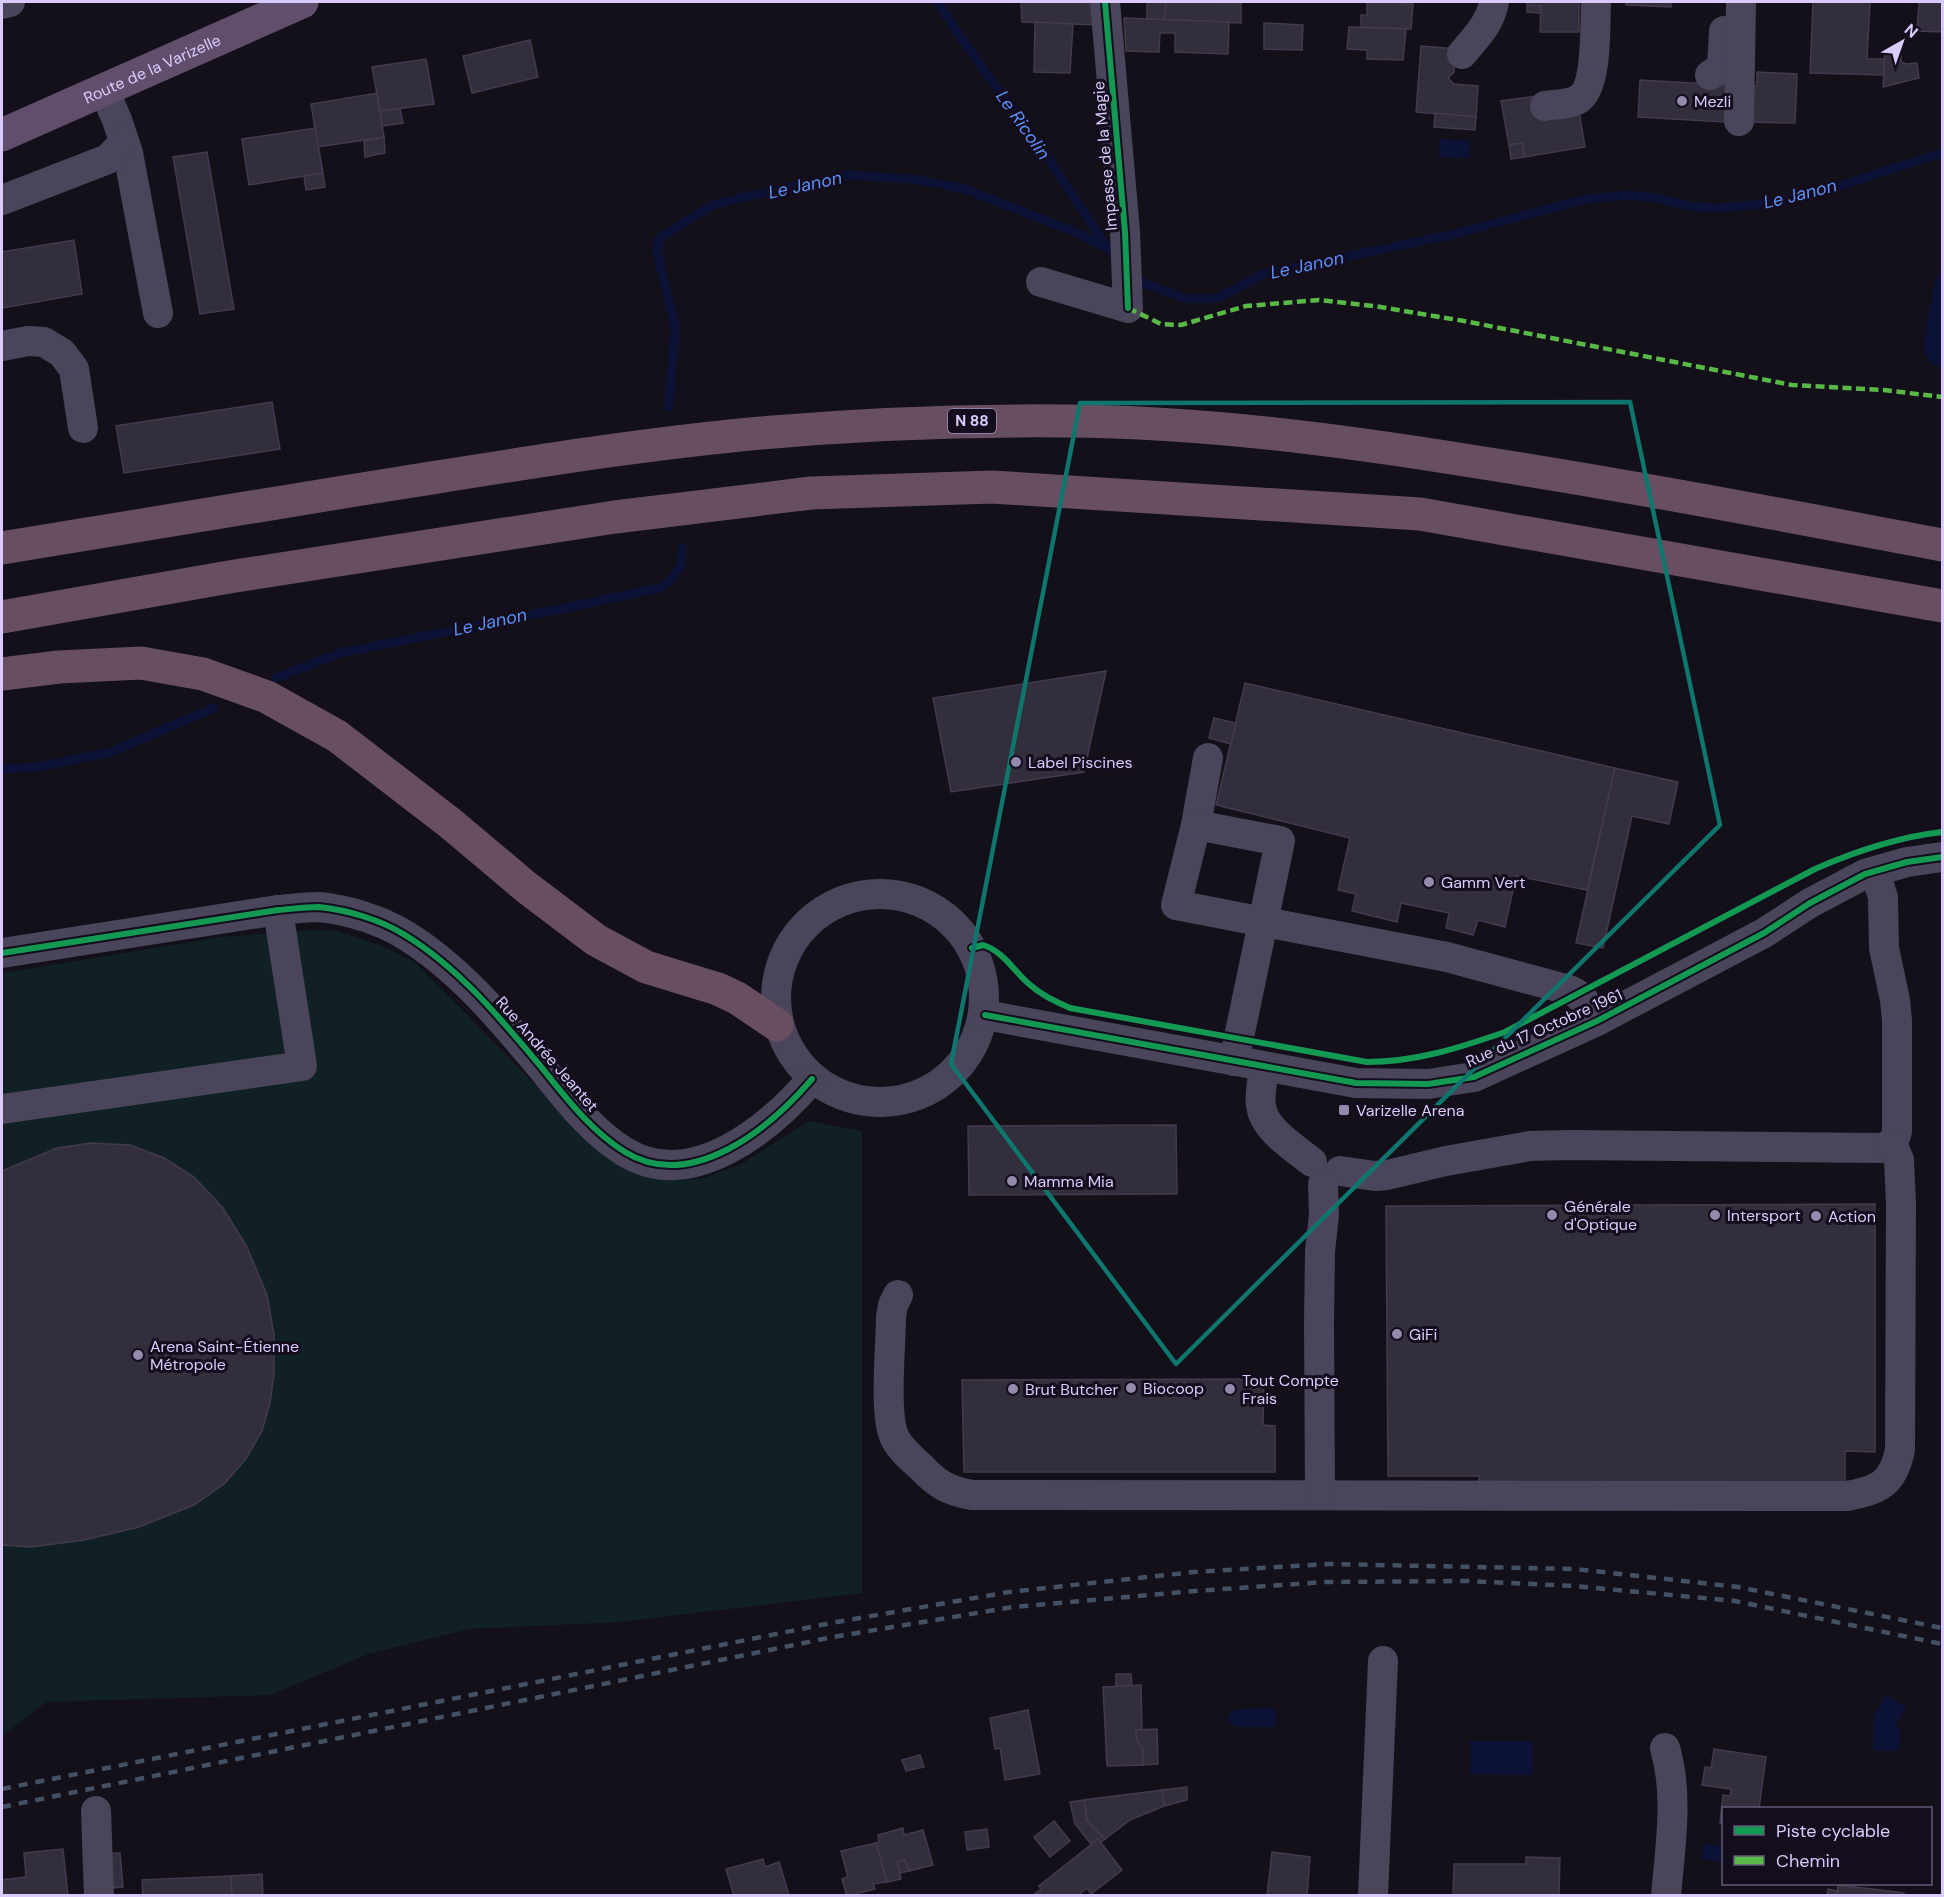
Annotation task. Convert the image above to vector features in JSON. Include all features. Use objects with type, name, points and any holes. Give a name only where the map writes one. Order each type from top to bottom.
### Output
[{"type":"highway","name":"N 88","points":[[2,548],[594,453],[759,433],[959,421],[1070,421],[1194,426],[1314,438],[1611,483],[1942,545]]},
{"type":"highway","points":[[2,617],[229,577],[615,517],[811,493],[992,487],[1420,514],[1942,606]]},
{"type":"highway","points":[[2,674],[59,667],[141,663],[203,674],[267,697],[337,736],[596,940],[646,967],[717,989],[737,998],[777,1025]]},
{"type":"main road","name":"Route de la Varizelle","points":[[2,135],[302,2]]},
{"type":"street","points":[[2,4],[10,2]]},
{"type":"street","name":"Impasse de la Magie","points":[[1041,282],[1128,298],[1125,232],[1106,2]]},
{"type":"street","points":[[1462,54],[1486,24],[1492,13],[1494,2]]},
{"type":"street","points":[[1545,106],[1576,101],[1587,90],[1592,75],[1596,2]]},
{"type":"street","points":[[1710,75],[1722,67],[1725,2]]},
{"type":"street","points":[[1738,120],[1741,2]]},
{"type":"street","points":[[104,90],[124,142],[141,216],[158,313]]},
{"type":"street","points":[[2,200],[108,159],[124,142]]},
{"type":"street","points":[[2,346],[28,341],[44,342],[62,353],[74,369],[83,429]]},
{"type":"street","points":[[1208,758],[1196,825],[1176,905],[1447,957],[1569,990],[1578,993],[1597,1021]]},
{"type":"street","points":[[1196,825],[1280,841],[1234,1061]]},
{"type":"street","name":"Rue du 17 Octobre 1961","points":[[985,1015],[1264,1068],[1356,1083],[1428,1084],[1474,1077],[1597,1021],[1764,933],[1810,903],[1865,874],[1907,862],[1942,857]]},
{"type":"street","points":[[1264,1068],[1261,1100],[1263,1114],[1274,1130],[1325,1172],[1387,1175],[1514,1148],[1550,1145],[1881,1148],[1892,1143],[1897,1131],[1897,1020],[1884,948],[1883,897],[1875,872]]},
{"type":"street","points":[[896,894],[927,904],[953,923],[972,948],[983,978],[985,1015],[975,1044],[954,1073],[925,1093],[891,1102],[856,1100],[823,1086],[812,1079],[800,1066],[777,1025],[774,1002],[777,979],[788,948],[807,923],[833,904],[864,895],[896,894]]},
{"type":"street","name":"Rue Andrée Jeantet","points":[[2,953],[278,910],[319,907],[361,915],[404,934],[443,963],[519,1041],[586,1121],[626,1152],[652,1163],[681,1165],[715,1157],[745,1139],[775,1115],[812,1079]]},
{"type":"street","points":[[2,1109],[302,1066],[278,910]]},
{"type":"street","points":[[898,1294],[891,1317],[889,1400],[893,1435],[900,1447],[933,1479],[952,1491],[972,1495],[1847,1496],[1877,1488],[1892,1475],[1900,1450],[1901,1204],[1899,1160],[1892,1143]]},
{"type":"street","points":[[1320,1495],[1320,1251],[1325,1172]]},
{"type":"street","points":[[1373,1896],[1383,1661]]},
{"type":"street","points":[[1665,1748],[1672,1781],[1666,1896]]},
{"type":"street","points":[[96,1811],[99,1896]]},
{"type":"highlighted area","points":[[1630,402],[1720,825],[1176,1364],[951,1064],[1080,403]]},
{"type":"shaded area","points":[[310,930],[338,931],[382,946],[414,961],[583,1133],[643,1175],[667,1180],[704,1178],[741,1164],[809,1121],[862,1131],[862,1593],[620,1622],[469,1629],[368,1654],[271,1695],[47,1702],[2,1736],[2,973],[221,937]]},
{"type":"water","points":[[1440,139],[1470,140],[1469,158],[1439,157]]},
{"type":"water","points":[[1942,269],[1942,368],[1929,360],[1923,346],[1935,279]]},
{"type":"water","points":[[1886,1695],[1906,1707],[1896,1725],[1900,1730],[1900,1749],[1873,1750],[1874,1715]]},
{"type":"water","points":[[1276,1708],[1276,1727],[1240,1727],[1231,1724],[1227,1718],[1231,1711],[1239,1709]]},
{"type":"water","points":[[1470,1741],[1533,1741],[1533,1775],[1470,1774]]},
{"type":"water","points":[[1704,1843],[1722,1846],[1722,1862],[1702,1859]]},
{"type":"building","points":[[1021,2],[1096,2],[1097,25],[1022,22]]},
{"type":"building","points":[[1147,2],[1166,2],[1165,20],[1147,19]]},
{"type":"building","points":[[1166,2],[1241,3],[1241,23],[1165,20]]},
{"type":"building","points":[[1367,2],[1413,4],[1411,29],[1361,27],[1361,15],[1367,15]]},
{"type":"building","points":[[1527,2],[1579,2],[1579,32],[1540,32],[1541,6],[1527,6]]},
{"type":"building","points":[[1626,2],[1671,2],[1671,7],[1626,5]]},
{"type":"building","points":[[1813,2],[1870,2],[1867,59],[1884,59],[1884,75],[1810,73]]},
{"type":"building","points":[[1919,2],[1942,2],[1942,32],[1917,31]]},
{"type":"building","points":[[1527,6],[1541,6],[1540,13],[1527,12]]},
{"type":"building","points":[[1124,18],[1229,22],[1228,54],[1175,52],[1175,33],[1160,33],[1159,52],[1126,51]]},
{"type":"building","points":[[1035,22],[1073,24],[1070,73],[1034,72]]},
{"type":"building","points":[[1264,23],[1303,25],[1302,50],[1264,49]]},
{"type":"building","points":[[1349,27],[1406,29],[1403,60],[1367,59],[1367,50],[1347,49]]},
{"type":"building","points":[[530,40],[538,77],[472,93],[463,56]]},
{"type":"building","points":[[1421,46],[1456,49],[1454,72],[1448,78],[1454,84],[1478,86],[1476,117],[1416,112]]},
{"type":"building","points":[[1885,53],[1901,54],[1901,62],[1906,64],[1917,63],[1919,78],[1883,87]]},
{"type":"building","points":[[426,59],[434,104],[380,111],[372,67]]},
{"type":"building","points":[[1757,72],[1797,74],[1795,123],[1748,122],[1750,86],[1757,86]]},
{"type":"building","name":"Mezli","points":[[1640,80],[1726,85],[1725,122],[1638,117]]},
{"type":"building","points":[[377,93],[384,137],[318,147],[311,104]]},
{"type":"building","points":[[1537,96],[1579,111],[1585,147],[1525,157],[1522,143],[1509,145],[1501,101]]},
{"type":"building","points":[[400,109],[403,123],[382,126],[380,111]]},
{"type":"building","points":[[1435,113],[1476,117],[1475,130],[1434,127]]},
{"type":"building","points":[[315,128],[323,173],[249,185],[242,139]]},
{"type":"building","points":[[384,137],[385,153],[365,157],[364,141]]},
{"type":"building","points":[[1522,143],[1525,157],[1511,159],[1509,145]]},
{"type":"building","points":[[207,152],[234,309],[200,314],[173,157]]},
{"type":"building","points":[[323,173],[325,187],[306,190],[304,176]]},
{"type":"building","points":[[74,240],[82,294],[2,308],[2,252]]},
{"type":"building","points":[[272,402],[280,449],[124,473],[116,426]]},
{"type":"building","points":[[1106,671],[1084,772],[951,792],[933,698]]},
{"type":"building","points":[[1245,683],[1615,768],[1587,890],[1516,876],[1505,927],[1478,920],[1473,935],[1446,928],[1449,913],[1401,903],[1397,922],[1352,911],[1356,894],[1338,890],[1350,838],[1216,805]]},
{"type":"building","points":[[1214,718],[1236,723],[1231,744],[1209,738]]},
{"type":"building","points":[[1615,768],[1678,782],[1669,824],[1632,816],[1603,948],[1576,943]]},
{"type":"building","points":[[1176,1125],[1177,1194],[969,1195],[968,1126]]},
{"type":"building","name":"Arena Saint-Étienne Métropole","points":[[91,1143],[130,1145],[164,1158],[194,1177],[223,1208],[247,1247],[267,1295],[274,1335],[274,1375],[270,1403],[262,1431],[245,1460],[224,1484],[194,1505],[139,1527],[84,1540],[31,1547],[2,1545],[2,1171],[57,1148]]},
{"type":"building","points":[[1875,1204],[1875,1452],[1845,1451],[1845,1487],[1479,1488],[1479,1476],[1388,1476],[1386,1206]]},
{"type":"building","points":[[1264,1379],[1263,1425],[1275,1426],[1275,1472],[964,1472],[962,1380]]},
{"type":"building","points":[[1116,1674],[1131,1674],[1132,1685],[1116,1686]]},
{"type":"building","points":[[1141,1685],[1142,1729],[1136,1730],[1137,1741],[1143,1749],[1143,1765],[1107,1766],[1103,1687]]},
{"type":"building","points":[[1028,1710],[1040,1774],[1005,1780],[1000,1748],[995,1749],[990,1718]]},
{"type":"building","points":[[1157,1729],[1158,1764],[1143,1765],[1143,1749],[1137,1741],[1136,1730]]},
{"type":"building","points":[[1714,1749],[1766,1757],[1759,1807],[1722,1807],[1722,1824],[1720,1823],[1723,1795],[1730,1796],[1731,1789],[1702,1785],[1705,1767],[1711,1768]]},
{"type":"building","points":[[920,1755],[924,1767],[906,1771],[902,1760]]},
{"type":"building","points":[[1187,1787],[1187,1800],[1164,1806],[1162,1790]]},
{"type":"building","points":[[1162,1790],[1164,1806],[1130,1820],[1105,1839],[1087,1821],[1084,1800]]},
{"type":"building","points":[[1084,1800],[1087,1821],[1105,1839],[1101,1842],[1098,1839],[1091,1844],[1075,1824],[1070,1802]]},
{"type":"building","points":[[1054,1821],[1070,1841],[1050,1857],[1034,1837]]},
{"type":"building","points":[[903,1828],[904,1835],[923,1830],[933,1865],[909,1871],[905,1860],[897,1862],[901,1879],[887,1882],[876,1843],[879,1842],[878,1835]]},
{"type":"building","points":[[987,1829],[989,1847],[967,1850],[965,1832]]},
{"type":"building","points":[[1098,1839],[1122,1870],[1091,1894],[1087,1888],[1077,1896],[1032,1896],[1041,1889],[1039,1886]]},
{"type":"building","points":[[876,1843],[887,1882],[873,1884],[875,1889],[847,1896],[842,1879],[848,1877],[841,1851]]},
{"type":"building","points":[[63,1849],[68,1896],[2,1896],[2,1880],[26,1877],[24,1853]]},
{"type":"building","points":[[1272,1852],[1310,1857],[1307,1896],[1267,1896]]},
{"type":"building","points":[[120,1853],[123,1887],[100,1889],[98,1854]]},
{"type":"building","points":[[1526,1857],[1560,1858],[1559,1896],[1453,1896],[1454,1864],[1526,1864]]},
{"type":"building","points":[[763,1859],[765,1867],[779,1862],[789,1895],[734,1896],[726,1869]]},
{"type":"building","points":[[905,1860],[909,1871],[900,1873],[897,1862]]},
{"type":"building","points":[[262,1874],[263,1896],[232,1896],[231,1876]]},
{"type":"building","points":[[231,1876],[232,1896],[143,1896],[142,1880]]},
{"type":"building","points":[[1838,1885],[1904,1893],[1903,1896],[1837,1896]]},
{"type":"building","points":[[1828,1889],[1837,1891],[1837,1896],[1827,1896]]},
{"type":"waterway","name":"Le Ricolin","points":[[938,2],[961,38],[1046,155],[1108,249]]},
{"type":"waterway","name":"Le Janon","points":[[1135,275],[1145,284],[1188,299],[1219,298],[1263,274],[1451,235],[1582,200],[1627,195],[1656,198],[1693,207],[1720,208],[1774,203],[1826,190],[1942,153]]},
{"type":"waterway","name":"Le Janon","points":[[669,407],[675,327],[657,251],[659,238],[713,205],[848,175],[912,179],[962,188],[1078,233],[1109,249],[1118,259]]},
{"type":"waterway","name":"Le Janon","points":[[276,678],[340,653],[660,588],[673,578],[681,566],[682,548]]},
{"type":"waterway","name":"Le Janon","points":[[2,769],[38,767],[111,752],[214,708]]},
{"type":"railway","points":[[2,1789],[831,1623],[1009,1592],[1194,1572],[1329,1564],[1575,1569],[1738,1587],[1942,1628]]},
{"type":"railway","points":[[2,1807],[833,1637],[1013,1607],[1195,1591],[1325,1582],[1467,1581],[1574,1586],[1735,1601],[1942,1644]]},
{"type":"marked path","points":[[1128,308],[1161,324],[1181,325],[1246,306],[1319,300],[1374,306],[1464,321],[1792,385],[1884,390],[1942,397]]},
{"type":"cycle path","points":[[1105,2],[1125,232],[1128,308]]},
{"type":"cycle path","points":[[972,948],[983,945],[997,952],[1034,988],[1048,998],[1070,1008],[1367,1062],[1402,1060],[1454,1049],[1505,1032],[1830,862],[1893,841],[1942,832]]},
{"type":"cycle path","points":[[985,1015],[1356,1083],[1428,1084],[1474,1077],[1597,1021],[1764,933],[1810,903],[1865,874],[1907,862],[1942,857]]},
{"type":"cycle path","points":[[2,953],[278,910],[319,907],[364,916],[405,935],[444,963],[479,996],[590,1124],[625,1152],[651,1163],[677,1165],[703,1160],[728,1149],[774,1117],[812,1079]]},
{"type":"place","name":"Mezli","points":[[1682,101]]},
{"type":"place","name":"Label Piscines","points":[[1016,762]]},
{"type":"place","name":"Gamm Vert","points":[[1429,882]]},
{"type":"place","name":"Varizelle Arena","points":[[1344,1110]]},
{"type":"place","name":"Mamma Mia","points":[[1012,1181]]},
{"type":"place","name":"Générale d'Optique","points":[[1552,1215]]},
{"type":"place","name":"Intersport","points":[[1715,1215]]},
{"type":"place","name":"Action","points":[[1816,1216]]},
{"type":"place","name":"GiFi","points":[[1397,1334]]},
{"type":"place","name":"Arena Saint-Étienne Métropole","points":[[138,1355]]},
{"type":"place","name":"Biocoop","points":[[1131,1388]]},
{"type":"place","name":"Brut Butcher","points":[[1013,1389]]},
{"type":"place","name":"Tout Compte Frais","points":[[1230,1389]]}]
